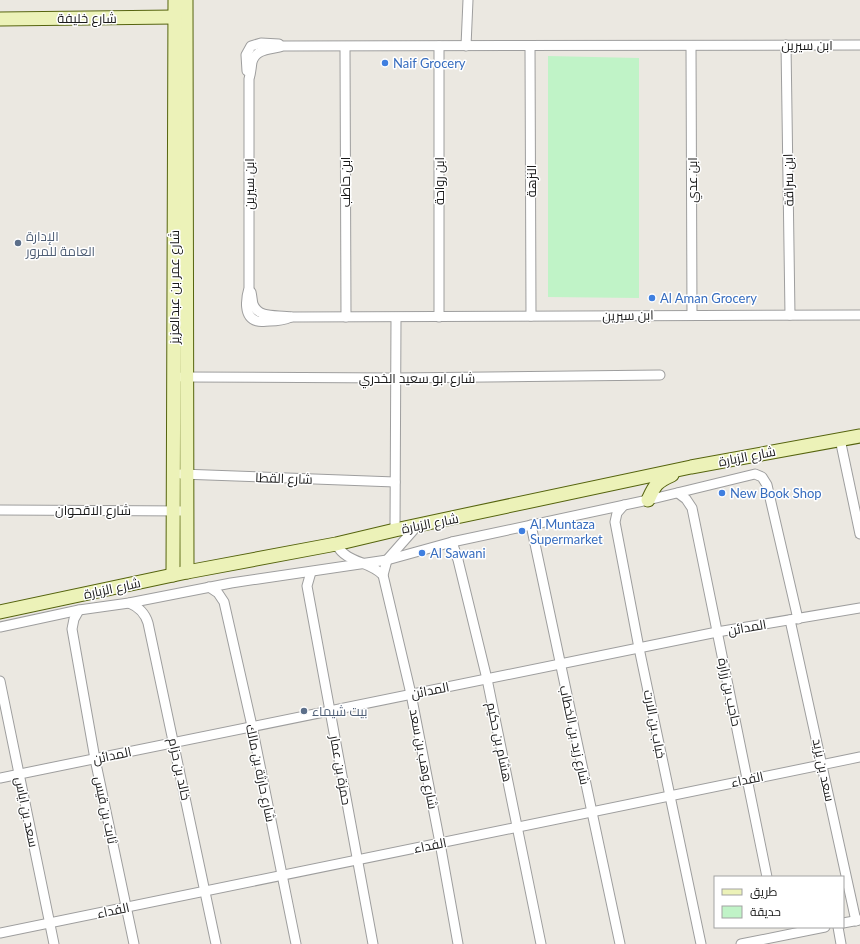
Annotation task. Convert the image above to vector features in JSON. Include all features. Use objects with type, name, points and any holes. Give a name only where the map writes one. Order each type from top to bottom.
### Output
[{"type":"street","name":"شارع عمر بن عبدالعزيز","points":[[173,575],[175,0]]},
{"type":"street","name":"شارع عمر بن عبدالعزيز","points":[[186,0],[187,572]]},
{"type":"street","points":[[466,46],[468,0]]},
{"type":"street","name":"شارع خليفة","points":[[0,19],[175,17]]},
{"type":"street","name":"ابن سيرين","points":[[860,45],[345,47],[282,46],[274,43],[261,43],[251,46],[246,55],[246,70],[249,79],[249,288],[254,306],[264,315],[291,317],[396,318],[860,315]]},
{"type":"street","name":"ابن سراقة","points":[[786,45],[790,315]]},
{"type":"street","name":"ابن رواحة","points":[[439,46],[439,317]]},
{"type":"street","name":"النزهة","points":[[530,46],[531,316]]},
{"type":"street","name":"ابن عدي","points":[[691,46],[692,315]]},
{"type":"street","name":"ابن حاطب","points":[[345,47],[346,317]]},
{"type":"street","points":[[395,530],[396,318]]},
{"type":"street","name":"شارع ابو سعيد الخدري","points":[[173,377],[396,378],[660,375]]},
{"type":"street","name":"شارع الزبارة","points":[[0,612],[187,572],[336,544],[691,467],[860,436]]},
{"type":"street","points":[[840,439],[860,534]]},
{"type":"street","points":[[648,500],[655,486],[662,480],[691,467]]},
{"type":"street","name":"شارع القطا","points":[[173,474],[395,482]]},
{"type":"street","name":"شارع الزبارة","points":[[0,626],[79,610],[129,603],[231,583],[387,560],[452,542],[648,500],[756,474],[762,477],[767,485]]},
{"type":"street","name":"سعد بن يزيد","points":[[767,485],[823,764],[858,920]]},
{"type":"street","name":"حاجب بن زرارة","points":[[698,487],[692,508],[767,876]]},
{"type":"street","points":[[678,493],[686,499],[692,508]]},
{"type":"street","name":"خباب بن الارت","points":[[624,505],[617,513],[615,522],[700,944]]},
{"type":"street","name":"شارع الاقحوان","points":[[0,510],[187,511]]},
{"type":"street","name":"شارع زيد بن الخطاب","points":[[531,525],[620,944]]},
{"type":"street","name":"شارع وهب بن سعد","points":[[417,526],[387,560],[383,576],[411,694],[458,944]]},
{"type":"street","name":"هشام بن حكيم","points":[[452,542],[458,560],[487,678],[541,944]]},
{"type":"street","points":[[336,544],[346,556],[374,568],[383,576]]},
{"type":"street","name":"حمزة بن عمار","points":[[311,572],[307,586],[373,944]]},
{"type":"street","points":[[224,602],[226,592],[231,583]]},
{"type":"street","points":[[209,587],[218,593],[224,602]]},
{"type":"street","name":"شارع حارثة بن مالك","points":[[224,602],[252,726],[296,944]]},
{"type":"street","name":"خالد بن حزام","points":[[129,603],[139,608],[148,623],[216,944]]},
{"type":"street","name":"المدائن","points":[[0,778],[717,632],[860,608]]},
{"type":"street","points":[[72,629],[74,619],[79,610]]},
{"type":"street","points":[[55,615],[65,620],[72,629]]},
{"type":"street","name":"ثابت بن قيس","points":[[72,629],[95,759],[134,944]]},
{"type":"street","name":"سعد بن اياس","points":[[0,681],[54,944]]},
{"type":"street","name":"الفداء","points":[[0,933],[860,757]]},
{"type":"street","points":[[844,923],[858,920]]},
{"type":"street","points":[[741,944],[778,932],[816,928]]},
{"type":"street","points":[[838,928],[841,944]]},
{"type":"green space","points":[[548,56],[639,58],[639,298],[548,297]]},
{"type":"place","name":"Naif Grocery","points":[[385,63]]},
{"type":"place","name":"الإدارة العامة للمرور","points":[[18,243]]},
{"type":"place","name":"Al Aman Grocery","points":[[652,298]]},
{"type":"place","name":"New Book Shop","points":[[722,493]]},
{"type":"place","name":"Al Muntaza Supermarket","points":[[522,531]]},
{"type":"place","name":"Al Sawani","points":[[422,553]]},
{"type":"place","name":"بيت شيماء","points":[[304,711]]}]
